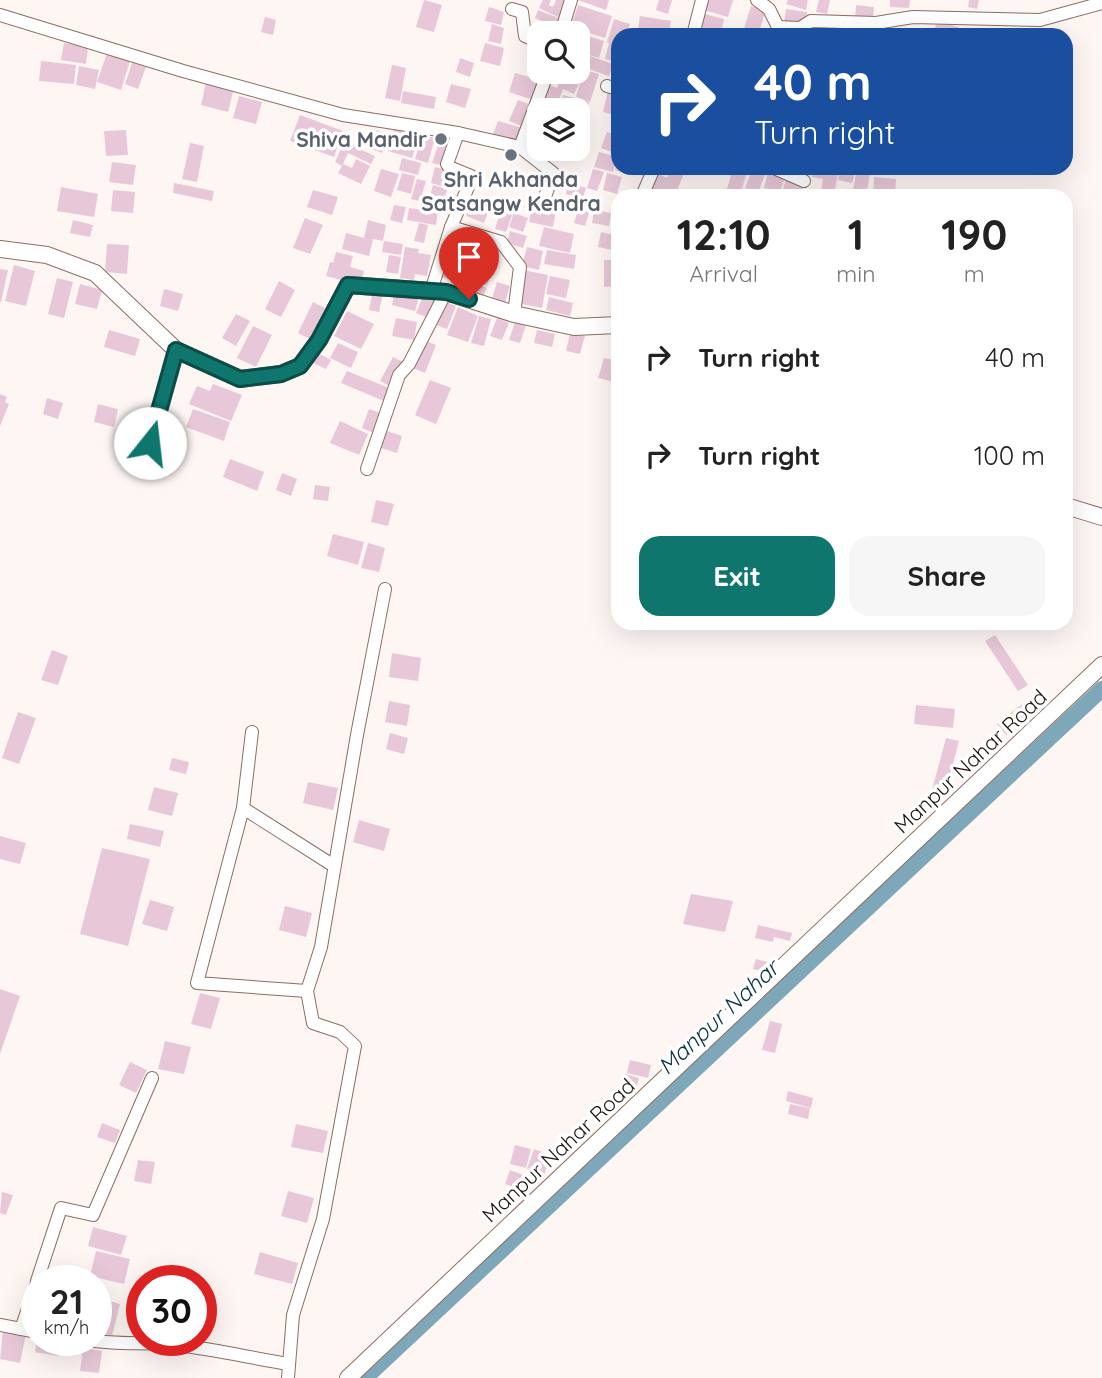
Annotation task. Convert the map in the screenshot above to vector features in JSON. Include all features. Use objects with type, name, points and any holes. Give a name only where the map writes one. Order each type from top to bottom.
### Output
[{"type":"street","points":[[565,21],[571,0]]},
{"type":"street","points":[[695,28],[702,0]]},
{"type":"street","points":[[757,0],[769,9],[778,27],[800,28],[811,21],[876,23],[913,17],[1040,20],[1102,3]]},
{"type":"street","points":[[512,9],[522,12],[527,37]]},
{"type":"street","points":[[0,15],[183,71],[343,115],[458,133],[520,148],[553,173],[545,197]]},
{"type":"street","points":[[520,148],[544,84]]},
{"type":"street","points":[[368,469],[399,375],[409,364],[438,291],[452,228],[471,180],[471,176],[447,164],[458,133]]},
{"type":"street","points":[[790,175],[804,181]]},
{"type":"street","points":[[452,228],[501,242],[520,267],[514,314]]},
{"type":"street","points":[[0,249],[47,255],[95,273],[176,350],[240,379],[281,374],[300,366],[319,340],[348,285],[438,291],[514,314],[574,327],[611,325]]},
{"type":"street","points":[[150,443],[176,350]]},
{"type":"street","points":[[1073,508],[1102,517]]},
{"type":"street","points":[[288,1378],[293,1315],[323,1219],[355,1046],[340,1032],[313,1023],[307,991],[321,947],[385,589]]},
{"type":"street","name":"Manpur Nahar Road","points":[[348,1378],[1102,665]]},
{"type":"street","points":[[252,732],[243,808],[197,983],[307,991]]},
{"type":"street","points":[[243,808],[334,866]]},
{"type":"street","points":[[43,1265],[61,1208],[93,1215],[152,1078]]},
{"type":"street","points":[[0,1325],[21,1329]]},
{"type":"street","points":[[112,1344],[155,1343],[208,1348],[289,1364]]},
{"type":"building","points":[[424,0],[442,5],[434,32],[416,27]]},
{"type":"building","points":[[543,0],[551,0],[549,5],[553,7],[556,0],[570,0],[565,11],[556,7],[565,12],[562,19],[539,8]]},
{"type":"building","points":[[578,0],[609,0],[606,10]]},
{"type":"building","points":[[659,0],[672,0],[668,14],[656,10]]},
{"type":"building","points":[[707,0],[733,0],[728,17],[704,10]]},
{"type":"building","points":[[788,0],[808,0],[806,10],[786,4]]},
{"type":"building","points":[[819,0],[830,0],[827,14],[816,12]]},
{"type":"building","points":[[890,0],[910,0],[909,8],[890,7]]},
{"type":"building","points":[[969,0],[979,0],[977,9],[968,7]]},
{"type":"building","points":[[578,5],[612,16],[605,38],[590,33],[590,21],[573,21]]},
{"type":"building","points":[[856,5],[874,7],[873,21],[855,20]]},
{"type":"building","points":[[751,6],[766,10],[760,28],[744,28]]},
{"type":"building","points":[[489,7],[504,12],[501,25],[485,21]]},
{"type":"building","points":[[786,9],[807,12],[806,24],[784,22]]},
{"type":"building","points":[[538,10],[561,19],[542,21],[535,18]]},
{"type":"building","points":[[705,14],[724,19],[722,28],[701,27]]},
{"type":"building","points":[[640,16],[671,21],[670,28],[638,28]]},
{"type":"building","points":[[265,17],[276,20],[273,35],[261,32]]},
{"type":"building","points":[[614,19],[630,24],[629,28],[611,28]]},
{"type":"building","points":[[937,21],[959,27],[959,28],[935,28]]},
{"type":"building","points":[[492,24],[504,28],[501,44],[488,41]]},
{"type":"building","points":[[611,29],[611,61],[605,59],[609,43],[607,42]]},
{"type":"building","points":[[590,37],[604,41],[599,58],[590,55]]},
{"type":"building","points":[[64,43],[88,47],[86,64],[61,60]]},
{"type":"building","points":[[485,43],[504,48],[500,66],[480,61]]},
{"type":"building","points":[[107,53],[130,61],[121,90],[97,82]]},
{"type":"building","points":[[590,56],[611,63],[609,76],[590,69]]},
{"type":"building","points":[[460,58],[474,63],[470,77],[456,72]]},
{"type":"building","points":[[41,61],[76,65],[74,84],[39,81]]},
{"type":"building","points":[[132,63],[146,67],[138,89],[125,84]]},
{"type":"building","points":[[392,65],[406,68],[400,101],[385,98]]},
{"type":"building","points":[[79,66],[99,70],[95,89],[76,85]]},
{"type":"building","points":[[590,72],[599,74],[590,102],[590,98],[576,97],[580,84],[590,84]]},
{"type":"building","points":[[515,73],[527,76],[527,84],[539,84],[534,98],[509,92]]},
{"type":"building","points":[[206,82],[234,88],[228,112],[201,105]]},
{"type":"building","points":[[451,84],[471,89],[465,108],[446,102]]},
{"type":"building","points":[[547,84],[557,88],[559,84],[579,84],[574,94],[563,89],[560,98],[542,98]]},
{"type":"building","points":[[403,91],[436,97],[434,109],[401,103]]},
{"type":"building","points":[[608,91],[611,92],[611,114],[603,112]]},
{"type":"building","points":[[239,96],[262,102],[256,124],[233,118]]},
{"type":"building","points":[[518,100],[527,103],[527,114],[522,126],[509,121]]},
{"type":"building","points":[[300,115],[343,131],[334,157],[290,141]]},
{"type":"building","points":[[498,121],[522,128],[518,142],[493,134]]},
{"type":"building","points":[[394,128],[419,135],[412,158],[388,151]]},
{"type":"building","points":[[126,130],[128,155],[106,156],[104,131]]},
{"type":"building","points":[[377,130],[389,134],[382,153],[369,148]]},
{"type":"building","points":[[607,132],[611,133],[611,152],[601,148]]},
{"type":"building","points":[[422,135],[435,138],[428,163],[415,159]]},
{"type":"building","points":[[441,136],[453,139],[445,166],[432,163]]},
{"type":"building","points":[[344,142],[375,156],[371,164],[348,153],[342,166],[335,162]]},
{"type":"building","points":[[190,143],[204,146],[197,182],[182,179]]},
{"type":"building","points":[[599,152],[611,155],[611,171],[594,167]]},
{"type":"building","points":[[402,158],[421,163],[418,175],[399,170]]},
{"type":"building","points":[[356,159],[370,166],[361,184],[338,173],[343,164],[352,168]]},
{"type":"building","points":[[112,162],[136,165],[133,185],[109,182]]},
{"type":"building","points":[[435,167],[459,173],[454,190],[431,183]]},
{"type":"building","points":[[381,169],[399,174],[391,197],[374,191]]},
{"type":"building","points":[[593,169],[604,172],[597,191],[587,188]]},
{"type":"building","points":[[402,173],[415,176],[411,194],[397,190]]},
{"type":"building","points":[[607,173],[622,177],[618,189],[611,189],[611,192],[603,190]]},
{"type":"building","points":[[655,175],[667,178],[668,175],[683,175],[678,189],[650,189]]},
{"type":"building","points":[[731,175],[746,175],[742,189],[727,189]]},
{"type":"building","points":[[750,175],[765,175],[760,189],[745,188]]},
{"type":"building","points":[[767,175],[785,177],[781,189],[764,188]]},
{"type":"building","points":[[838,175],[835,189],[822,189],[823,179],[812,177]]},
{"type":"building","points":[[839,175],[854,175],[852,183],[838,180]]},
{"type":"building","points":[[856,175],[870,175],[867,189],[853,189]]},
{"type":"building","points":[[874,177],[896,179],[895,189],[873,189]]},
{"type":"building","points":[[417,179],[426,181],[420,201],[411,199]]},
{"type":"building","points":[[786,179],[804,184],[802,189],[783,189]]},
{"type":"building","points":[[569,182],[586,188],[582,200],[566,194]]},
{"type":"building","points":[[174,183],[214,191],[212,201],[173,193]]},
{"type":"building","points":[[433,185],[447,189],[441,211],[427,207]]},
{"type":"building","points":[[61,187],[98,194],[94,217],[57,211]]},
{"type":"building","points":[[113,190],[135,192],[133,213],[111,211]]},
{"type":"building","points":[[313,190],[338,197],[332,215],[307,207]]},
{"type":"building","points":[[449,196],[460,200],[455,215],[444,211]]},
{"type":"building","points":[[580,203],[591,206],[585,226],[574,223]]},
{"type":"building","points":[[394,205],[406,207],[402,223],[390,220]]},
{"type":"building","points":[[470,205],[488,212],[484,223],[466,216]]},
{"type":"building","points":[[532,205],[556,210],[553,227],[529,222]]},
{"type":"building","points":[[409,208],[438,212],[436,225],[407,220]]},
{"type":"building","points":[[501,209],[513,213],[506,232],[495,229]]},
{"type":"building","points":[[594,210],[611,213],[609,226],[592,223]]},
{"type":"building","points":[[514,213],[528,218],[523,232],[509,227]]},
{"type":"building","points":[[305,218],[323,225],[310,254],[293,248]]},
{"type":"building","points":[[73,220],[93,225],[90,237],[70,233]]},
{"type":"building","points":[[368,220],[386,225],[383,241],[373,239],[369,256],[342,249],[346,233],[364,238]]},
{"type":"building","points":[[419,223],[428,225],[424,243],[414,241]]},
{"type":"building","points":[[544,227],[574,234],[570,253],[539,246]]},
{"type":"building","points":[[510,231],[527,236],[523,248],[507,243]]},
{"type":"building","points":[[601,232],[611,234],[611,250],[598,247]]},
{"type":"building","points":[[384,241],[403,244],[401,255],[382,252]]},
{"type":"building","points":[[107,244],[129,245],[127,274],[105,272]]},
{"type":"building","points":[[405,247],[419,249],[418,253],[431,255],[427,276],[415,274],[414,280],[400,278]]},
{"type":"building","points":[[452,247],[462,251],[453,275],[487,288],[483,297],[450,285],[451,280],[440,276]]},
{"type":"building","points":[[527,247],[543,251],[539,270],[522,266]]},
{"type":"building","points":[[547,250],[576,255],[574,269],[544,264]]},
{"type":"building","points":[[336,252],[353,256],[350,267],[364,271],[361,285],[326,276]]},
{"type":"building","points":[[389,255],[401,257],[398,274],[386,272]]},
{"type":"building","points":[[604,260],[611,260],[611,286],[604,287]]},
{"type":"building","points":[[14,265],[35,271],[26,306],[5,301]]},
{"type":"building","points":[[469,267],[491,274],[487,285],[465,278]]},
{"type":"building","points":[[0,269],[8,270],[1,302],[0,302]]},
{"type":"building","points":[[523,270],[548,275],[542,308],[516,303]]},
{"type":"building","points":[[550,276],[570,280],[566,298],[546,294]]},
{"type":"building","points":[[57,278],[73,282],[64,318],[48,314]]},
{"type":"building","points":[[279,281],[295,290],[281,317],[265,309]]},
{"type":"building","points":[[497,282],[510,286],[504,306],[491,302]]},
{"type":"building","points":[[80,284],[102,290],[97,309],[75,304]]},
{"type":"building","points":[[164,289],[183,294],[178,311],[160,306]]},
{"type":"building","points":[[373,291],[383,293],[379,312],[369,310]]},
{"type":"building","points":[[395,291],[419,297],[415,311],[392,305]]},
{"type":"building","points":[[424,294],[438,299],[431,319],[416,313]]},
{"type":"building","points":[[549,297],[573,303],[570,316],[546,310]]},
{"type":"building","points":[[313,302],[325,308],[310,339],[298,333]]},
{"type":"building","points":[[446,302],[456,306],[447,329],[436,325]]},
{"type":"building","points":[[458,307],[478,316],[468,342],[447,335]]},
{"type":"building","points":[[347,311],[374,324],[361,349],[334,336]]},
{"type":"building","points":[[236,314],[250,321],[236,346],[222,338]]},
{"type":"building","points":[[479,316],[491,319],[484,346],[471,343]]},
{"type":"building","points":[[396,318],[417,322],[414,340],[392,336]]},
{"type":"building","points":[[497,318],[509,323],[502,340],[490,336]]},
{"type":"building","points":[[515,322],[526,325],[520,343],[509,340]]},
{"type":"building","points":[[253,326],[272,335],[256,367],[237,358]]},
{"type":"building","points":[[109,330],[140,339],[135,356],[104,347]]},
{"type":"building","points":[[537,330],[555,334],[552,347],[534,343]]},
{"type":"building","points":[[570,333],[585,336],[580,354],[566,351]]},
{"type":"building","points":[[424,340],[436,345],[425,373],[413,368]]},
{"type":"building","points":[[338,343],[358,352],[351,368],[330,358]]},
{"type":"building","points":[[314,351],[331,360],[326,369],[309,361]]},
{"type":"building","points":[[393,357],[403,362],[390,386],[380,381]]},
{"type":"building","points":[[604,358],[611,360],[611,381],[598,378]]},
{"type":"building","points":[[347,371],[389,388],[384,401],[341,383]]},
{"type":"building","points":[[430,380],[451,388],[436,424],[415,415]]},
{"type":"building","points":[[213,384],[242,395],[231,421],[189,404],[197,386],[210,391]]},
{"type":"building","points":[[0,394],[7,397],[5,402],[9,404],[0,426]]},
{"type":"building","points":[[47,398],[63,403],[58,419],[43,414]]},
{"type":"building","points":[[98,404],[118,409],[114,427],[94,422]]},
{"type":"building","points":[[193,409],[230,422],[224,441],[186,427]]},
{"type":"building","points":[[369,409],[383,414],[376,434],[362,428]]},
{"type":"building","points":[[340,421],[368,434],[359,455],[330,443]]},
{"type":"building","points":[[384,430],[402,436],[397,453],[378,447]]},
{"type":"building","points":[[164,438],[178,442],[174,455],[160,450]]},
{"type":"building","points":[[156,452],[172,458],[166,475],[149,469]]},
{"type":"building","points":[[230,459],[264,472],[257,491],[223,477]]},
{"type":"building","points":[[282,473],[297,479],[291,496],[276,490]]},
{"type":"building","points":[[315,485],[330,487],[328,501],[313,499]]},
{"type":"building","points":[[376,500],[394,504],[388,526],[371,522]]},
{"type":"building","points":[[333,534],[364,542],[358,565],[327,556]]},
{"type":"building","points":[[368,543],[385,548],[379,572],[361,568]]},
{"type":"building","points":[[995,635],[1028,685],[1018,691],[985,641]]},
{"type":"building","points":[[52,650],[68,656],[58,685],[41,680]]},
{"type":"building","points":[[392,653],[421,658],[418,681],[389,677]]},
{"type":"building","points":[[1027,700],[1036,711],[1006,735],[997,724]]},
{"type":"building","points":[[389,701],[410,705],[407,726],[385,722]]},
{"type":"building","points":[[916,705],[955,709],[953,728],[914,724]]},
{"type":"building","points":[[18,712],[36,718],[19,764],[2,758]]},
{"type":"building","points":[[390,733],[408,738],[404,754],[386,749]]},
{"type":"building","points":[[946,738],[959,741],[945,793],[932,790]]},
{"type":"building","points":[[172,758],[189,762],[186,774],[169,770]]},
{"type":"building","points":[[308,782],[338,788],[333,810],[303,803]]},
{"type":"building","points":[[154,787],[178,793],[172,816],[148,810]]},
{"type":"building","points":[[359,820],[390,829],[384,851],[353,842]]},
{"type":"building","points":[[130,824],[164,831],[160,847],[127,839]]},
{"type":"building","points":[[0,836],[26,843],[20,864],[0,859]]},
{"type":"building","points":[[102,848],[150,859],[128,946],[80,934]]},
{"type":"building","points":[[691,894],[733,901],[725,932],[683,924]]},
{"type":"building","points":[[150,900],[174,907],[167,931],[142,924]]},
{"type":"building","points":[[285,906],[312,913],[306,937],[279,930]]},
{"type":"building","points":[[758,925],[792,933],[790,941],[774,937],[773,942],[755,938]]},
{"type":"building","points":[[756,959],[772,963],[770,973],[753,969]]},
{"type":"building","points":[[0,989],[20,996],[0,1054]]},
{"type":"building","points":[[200,993],[220,998],[211,1029],[191,1024]]},
{"type":"building","points":[[770,1021],[782,1024],[775,1053],[762,1050]]},
{"type":"building","points":[[165,1041],[191,1047],[184,1074],[158,1069]]},
{"type":"building","points":[[630,1060],[651,1065],[648,1078],[627,1073]]},
{"type":"building","points":[[130,1062],[147,1070],[136,1093],[119,1085]]},
{"type":"building","points":[[625,1074],[639,1078],[636,1091],[622,1086]]},
{"type":"building","points":[[788,1091],[813,1098],[811,1108],[786,1101]]},
{"type":"building","points":[[790,1104],[810,1108],[808,1119],[788,1114]]},
{"type":"building","points":[[102,1123],[120,1130],[115,1143],[97,1137]]},
{"type":"building","points":[[296,1124],[328,1131],[323,1153],[291,1147]]},
{"type":"building","points":[[515,1145],[531,1149],[526,1168],[510,1164]]},
{"type":"building","points":[[534,1149],[551,1155],[544,1175],[527,1169]]},
{"type":"building","points":[[138,1160],[155,1162],[151,1184],[134,1181]]},
{"type":"building","points":[[510,1170],[523,1175],[519,1189],[505,1184]]},
{"type":"building","points":[[288,1191],[314,1198],[307,1223],[281,1216]]},
{"type":"building","points":[[2,1192],[13,1195],[6,1215],[0,1213]]},
{"type":"building","points":[[93,1227],[127,1236],[121,1255],[88,1246]]},
{"type":"building","points":[[96,1251],[130,1259],[129,1265],[126,1265],[124,1284],[112,1281],[112,1265],[93,1265]]},
{"type":"building","points":[[260,1252],[298,1263],[292,1284],[254,1274]]},
{"type":"building","points":[[112,1302],[120,1304],[112,1336]]},
{"type":"building","points":[[3,1330],[21,1333],[20,1363],[0,1359]]},
{"type":"building","points":[[82,1356],[101,1356],[99,1373],[80,1371]]},
{"type":"waterway","name":"Manpur Nahar","points":[[365,1378],[1102,689]]},
{"type":"place","name":"Shiva Mandir","points":[[441,139]]},
{"type":"place","name":"Shri Akhanda Satsangw Kendra","points":[[511,155]]},
{"type":"route","points":[[150,443],[176,350],[240,379],[260,378],[281,374],[300,366],[319,340],[348,285],[446,292],[469,299]]}]
